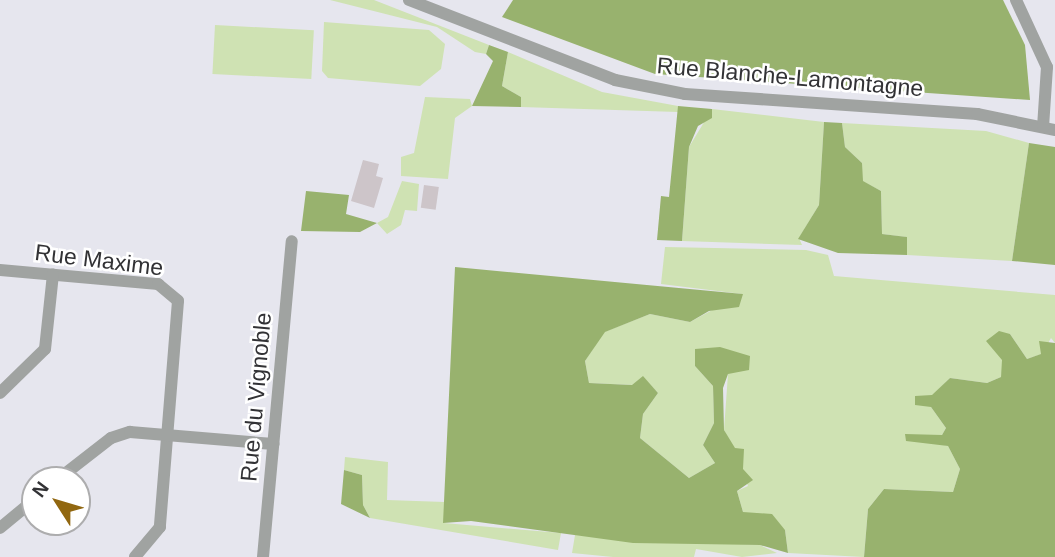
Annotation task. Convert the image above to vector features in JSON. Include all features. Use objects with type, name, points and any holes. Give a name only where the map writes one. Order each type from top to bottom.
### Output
[{"type":"street","name":"Rue Blanche-Lamontagne","points":[[409,0],[615,80],[685,94],[977,114],[1049,128]]},
{"type":"street","points":[[1016,0],[1047,67],[1049,128]]},
{"type":"street","name":"Rue du Vignoble","points":[[263,557],[292,241]]},
{"type":"street","name":"Rue Maxime","points":[[0,270],[158,284],[174,293],[166,435]]},
{"type":"street","points":[[0,393],[46,349],[53,274]]},
{"type":"street","points":[[76,466],[120,434],[273,444]]},
{"type":"street","points":[[135,557],[160,527],[166,435]]},
{"type":"street","points":[[0,528],[21,511]]},
{"type":"green space","points":[[330,0],[374,0],[489,45],[486,54],[475,52],[437,27]]},
{"type":"green space","points":[[513,0],[1003,0],[1025,45],[1030,100],[655,74],[502,17]]},
{"type":"green space","points":[[324,22],[429,30],[445,44],[441,69],[420,86],[328,78],[322,71]]},
{"type":"green space","points":[[215,25],[314,30],[311,79],[212,74]]},
{"type":"green space","points":[[489,45],[508,52],[502,86],[521,97],[521,107],[472,106],[493,61],[486,54]]},
{"type":"green space","points":[[508,52],[602,92],[678,106],[678,112],[521,107],[521,97],[502,86]]},
{"type":"green space","points":[[425,97],[470,99],[472,106],[455,118],[448,179],[401,176],[401,157],[414,153]]},
{"type":"green space","points":[[678,106],[712,109],[712,118],[698,126],[689,147],[682,241],[657,240],[661,196],[669,197]]},
{"type":"green space","points":[[712,109],[824,122],[819,205],[799,238],[802,245],[682,241],[689,147]]},
{"type":"green space","points":[[824,122],[842,123],[845,147],[862,163],[863,181],[881,191],[882,234],[907,237],[907,255],[838,253],[798,239],[819,205]]},
{"type":"green space","points":[[842,123],[986,131],[1029,143],[1012,261],[907,255],[906,237],[882,234],[881,191],[862,181],[862,163],[845,147]]},
{"type":"green space","points":[[1029,143],[1055,147],[1055,265],[1012,261]]},
{"type":"green space","points":[[402,181],[419,184],[417,211],[405,210],[401,225],[387,234],[377,223],[388,217]]},
{"type":"green space","points":[[306,191],[349,195],[346,214],[377,223],[360,232],[301,231]]},
{"type":"green space","points":[[665,247],[806,250],[828,255],[834,276],[1055,295],[1055,343],[1051,338],[1042,354],[1027,359],[1010,334],[1001,377],[987,383],[950,378],[932,396],[931,407],[946,428],[942,435],[906,435],[948,446],[960,469],[953,492],[884,489],[868,509],[864,557],[788,553],[785,530],[743,512],[737,491],[748,486],[724,430],[728,374],[695,366],[713,386],[714,423],[703,445],[715,463],[689,478],[640,438],[643,414],[658,393],[643,377],[633,385],[589,383],[585,361],[604,332],[650,314],[690,322],[742,294],[661,284]]},
{"type":"green space","points":[[455,267],[743,294],[739,307],[709,311],[690,322],[650,314],[605,332],[585,361],[589,383],[632,385],[643,376],[658,393],[643,414],[640,438],[689,478],[715,463],[703,445],[714,423],[713,386],[695,366],[695,349],[720,347],[750,356],[749,370],[728,374],[723,388],[724,430],[735,448],[744,449],[743,469],[753,480],[737,491],[743,512],[772,514],[785,530],[788,553],[760,545],[633,543],[471,521],[443,523]]},
{"type":"green space","points":[[999,331],[1010,334],[1027,359],[1041,354],[1039,341],[1055,343],[1055,557],[864,557],[868,509],[884,489],[953,492],[960,469],[948,446],[906,441],[905,434],[942,435],[946,428],[931,407],[915,405],[915,396],[932,395],[950,378],[987,383],[1001,377],[1002,360],[986,341]]},
{"type":"green space","points":[[345,457],[388,462],[387,500],[445,502],[444,523],[561,533],[558,550],[370,518],[363,505],[362,475],[344,470]]},
{"type":"green space","points":[[344,470],[362,475],[363,505],[370,518],[341,504]]},
{"type":"green space","points":[[575,535],[760,545],[777,553],[742,557],[696,549],[694,557],[613,557],[572,553]]},
{"type":"building","points":[[363,160],[379,164],[376,176],[383,178],[374,208],[351,201]]},
{"type":"building","points":[[424,185],[439,187],[436,210],[421,208]]}]
